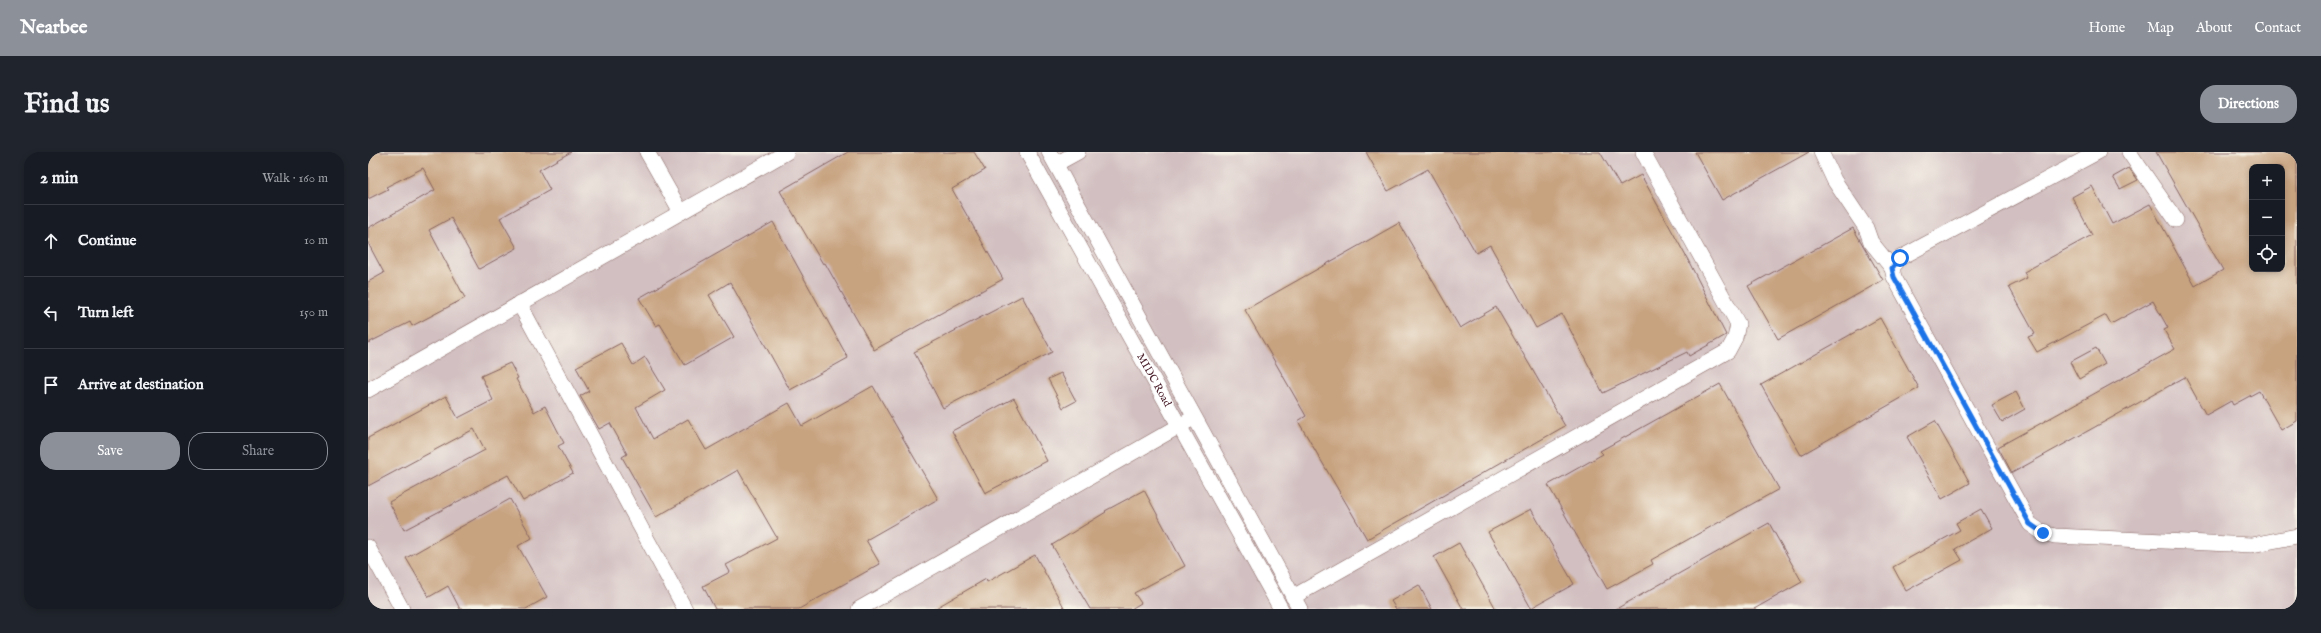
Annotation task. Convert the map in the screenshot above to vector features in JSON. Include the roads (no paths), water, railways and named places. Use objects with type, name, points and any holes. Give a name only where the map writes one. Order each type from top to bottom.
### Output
[{"type":"street","points":[[647,152],[681,212]]},
{"type":"street","points":[[368,390],[787,152]]},
{"type":"street","name":"MIDC Road","points":[[1027,152],[1281,609]]},
{"type":"street","points":[[1052,158],[1078,152]]},
{"type":"street","points":[[1297,603],[1728,351],[1735,338],[1738,324],[1643,152]]},
{"type":"street","points":[[1821,152],[1834,180],[1866,228],[1871,242],[1892,268],[1894,277],[2030,524],[2043,533],[2055,536],[2252,545],[2297,536]]},
{"type":"street","points":[[1892,268],[1900,258],[2098,152]]},
{"type":"street","points":[[2129,152],[2176,220]]},
{"type":"street","name":"MIDC Road","points":[[1052,158],[1193,417],[1297,603]]},
{"type":"street","points":[[519,303],[685,609]]},
{"type":"street","points":[[858,609],[1193,417]]},
{"type":"street","points":[[368,547],[402,609]]}]
